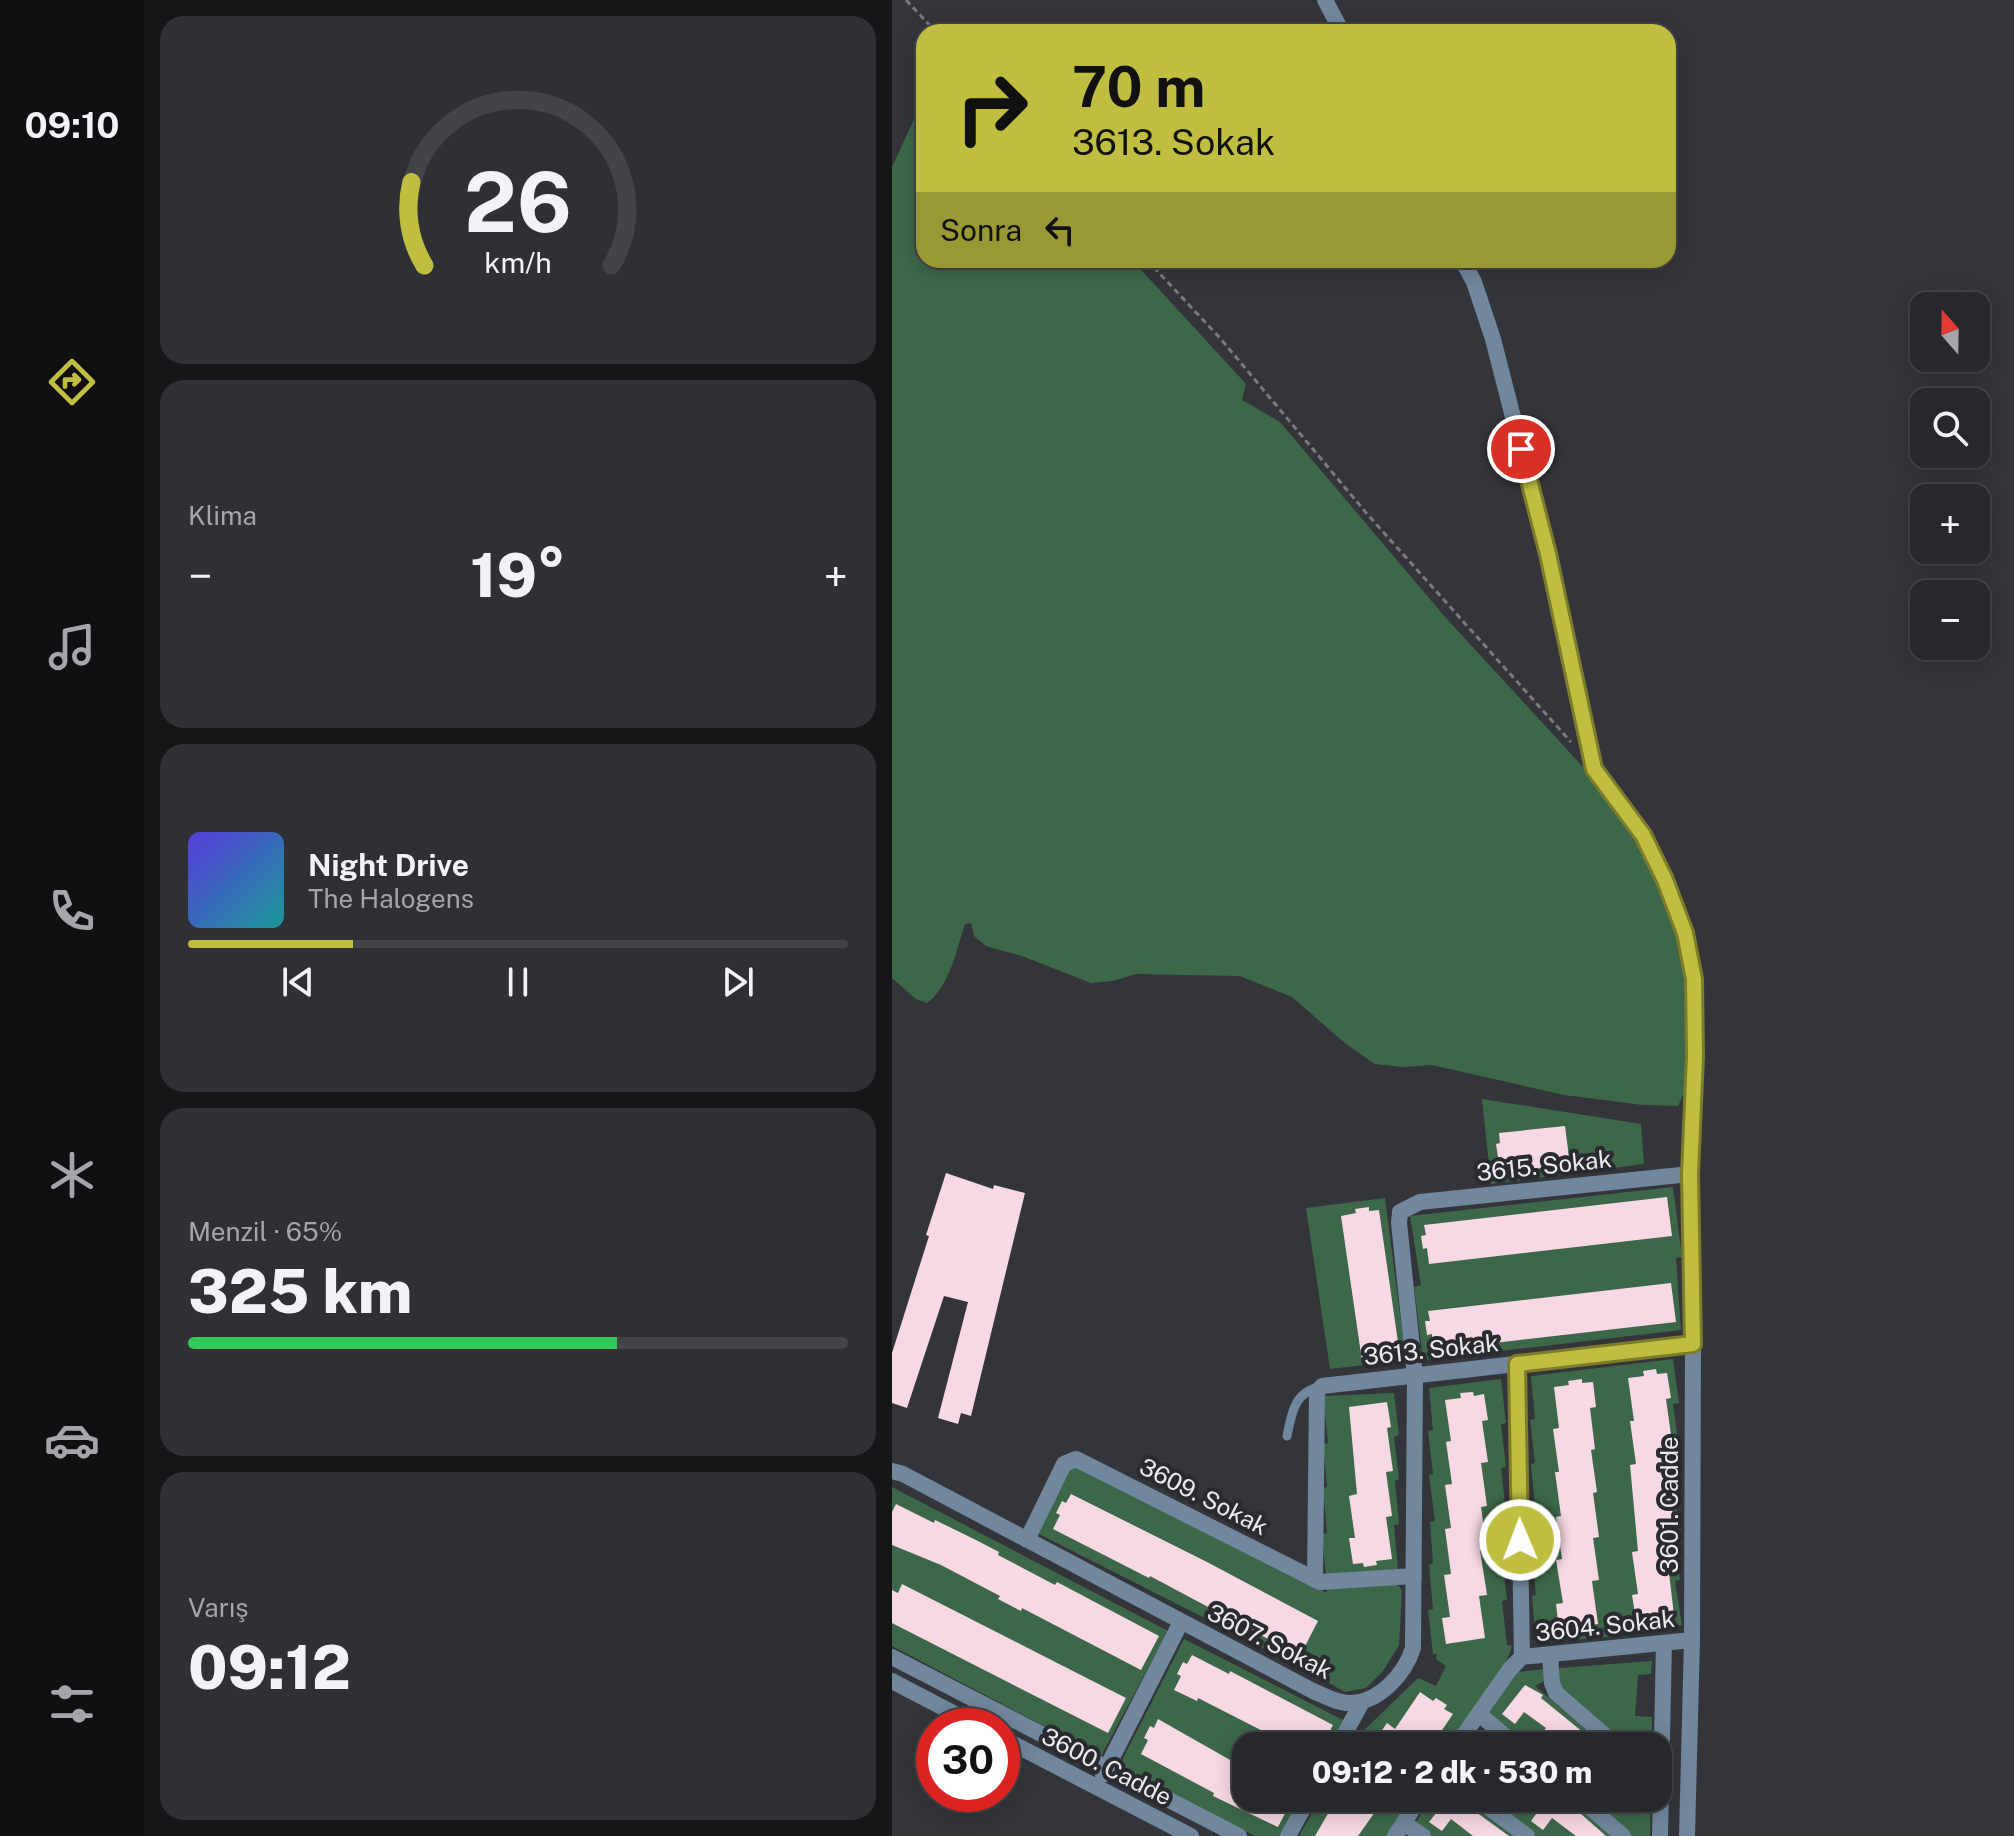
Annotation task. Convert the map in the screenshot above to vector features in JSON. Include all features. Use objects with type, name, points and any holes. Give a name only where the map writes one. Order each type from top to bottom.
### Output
[{"type":"street","points":[[1325,0],[1338,24]]},
{"type":"street","name":"3601. Cadde","points":[[1466,268],[1493,339],[1548,554],[1594,769],[1643,835],[1665,880],[1685,933],[1694,979],[1696,1018],[1690,1174],[1692,1640],[1687,1836]]},
{"type":"street","name":"3615. Sokak","points":[[1415,1376],[1399,1223],[1400,1212],[1405,1208],[1420,1202],[1690,1174]]},
{"type":"street","name":"3613. Sokak","points":[[1320,1387],[1693,1344]]},
{"type":"street","points":[[1466,1732],[1510,1669],[1522,1657],[1517,1364]]},
{"type":"street","points":[[1346,1732],[1362,1702],[1386,1688],[1410,1659],[1413,1648],[1415,1376]]},
{"type":"street","points":[[1320,1387],[1316,1396],[1315,1580],[1414,1576]]},
{"type":"street","name":"3609. Sokak","points":[[1027,1540],[1061,1470],[1070,1460],[1082,1461],[1315,1580]]},
{"type":"street","name":"3607. Sokak","points":[[892,1471],[903,1474],[1327,1697],[1340,1703],[1362,1702]]},
{"type":"street","points":[[1097,1788],[1181,1622]]},
{"type":"street","name":"3604. Sokak","points":[[1522,1657],[1692,1640]]},
{"type":"street","points":[[1661,1732],[1664,1643]]},
{"type":"street","points":[[1550,1655],[1556,1693],[1601,1732]]},
{"type":"street","points":[[892,1657],[1239,1836]]},
{"type":"street","points":[[892,1681],[944,1708]]},
{"type":"street","points":[[1479,1714],[1500,1732]]},
{"type":"street","name":"3600. Cadde","points":[[1020,1747],[1191,1836]]},
{"type":"street","points":[[1288,1836],[1301,1812]]},
{"type":"street","points":[[1411,1812],[1400,1829],[1423,1836]]},
{"type":"street","points":[[1495,1812],[1527,1836]]},
{"type":"street","points":[[1595,1812],[1623,1836]]},
{"type":"street","points":[[1660,1812],[1660,1836]]},
{"type":"lane","points":[[1287,1436],[1293,1408],[1300,1395],[1311,1388],[1320,1387]]},
{"type":"path","points":[[906,0],[928,24]]},
{"type":"path","points":[[1154,268],[1220,338],[1368,515],[1575,746]]},
{"type":"green space","points":[[916,115],[916,268],[1139,268],[1246,384],[1242,400],[1280,422],[1445,617],[1583,767],[1623,815],[1648,858],[1677,930],[1687,971],[1690,1081],[1678,1106],[1564,1095],[1432,1065],[1403,1067],[1375,1064],[1346,1044],[1292,997],[1240,976],[1136,974],[1091,983],[1022,956],[986,946],[974,936],[971,923],[965,924],[947,978],[927,1003],[916,999],[892,978],[892,167]]},
{"type":"green space","points":[[1482,1099],[1641,1124],[1644,1164],[1491,1184]]},
{"type":"green space","points":[[1673,1187],[1682,1257],[1676,1258],[1681,1330],[1423,1360],[1414,1287],[1421,1285],[1410,1216]]},
{"type":"green space","points":[[1385,1198],[1406,1360],[1330,1369],[1306,1208]]},
{"type":"green space","points":[[1673,1359],[1679,1403],[1673,1404],[1679,1449],[1674,1450],[1680,1492],[1675,1493],[1680,1536],[1675,1537],[1680,1580],[1675,1581],[1682,1625],[1609,1634],[1609,1637],[1536,1643],[1532,1555],[1538,1554],[1531,1508],[1535,1508],[1531,1464],[1535,1463],[1530,1420],[1535,1419],[1531,1376]]},
{"type":"green space","points":[[1501,1379],[1506,1423],[1501,1424],[1506,1467],[1501,1468],[1506,1512],[1502,1513],[1507,1556],[1502,1558],[1507,1600],[1502,1601],[1507,1645],[1512,1646],[1507,1660],[1458,1732],[1362,1732],[1418,1678],[1436,1686],[1446,1666],[1436,1659],[1437,1654],[1433,1654],[1428,1610],[1433,1609],[1429,1565],[1433,1563],[1430,1522],[1435,1521],[1429,1475],[1433,1474],[1428,1431],[1433,1430],[1429,1388]]},
{"type":"green space","points":[[1394,1393],[1399,1435],[1394,1437],[1399,1479],[1395,1481],[1399,1524],[1394,1525],[1398,1569],[1326,1577],[1322,1534],[1327,1533],[1323,1488],[1327,1487],[1323,1444],[1328,1443],[1323,1396]]},
{"type":"green space","points":[[1071,1465],[1327,1593],[1327,1589],[1399,1586],[1402,1591],[1399,1645],[1383,1671],[1366,1688],[1345,1692],[1039,1534]]},
{"type":"green space","points":[[892,1487],[1168,1631],[1101,1756],[1020,1713],[1020,1708],[1010,1708],[892,1646]]},
{"type":"green space","points":[[1184,1639],[1345,1721],[1339,1732],[1232,1732],[1232,1812],[1295,1812],[1282,1836],[1255,1836],[1119,1766]]},
{"type":"green space","points":[[1652,1661],[1651,1674],[1638,1675],[1635,1716],[1652,1717],[1652,1732],[1608,1732],[1558,1687],[1556,1675],[1560,1668]]},
{"type":"green space","points":[[1545,1669],[1548,1679],[1535,1686],[1589,1732],[1509,1732],[1488,1714],[1517,1672]]},
{"type":"green space","points":[[1313,1812],[1404,1812],[1388,1836],[1299,1836]]},
{"type":"green space","points":[[1423,1812],[1486,1812],[1519,1836],[1430,1836],[1414,1825]]},
{"type":"green space","points":[[1504,1812],[1586,1812],[1614,1836],[1536,1836]]},
{"type":"green space","points":[[1603,1812],[1651,1812],[1650,1836],[1631,1836]]},
{"type":"building","points":[[1565,1126],[1570,1165],[1504,1172],[1496,1144],[1500,1143],[1499,1133]]},
{"type":"building","points":[[946,1173],[993,1189],[994,1185],[1025,1193],[971,1416],[961,1413],[958,1424],[938,1418],[968,1302],[944,1296],[907,1408],[892,1403],[892,1353]]},
{"type":"building","points":[[1667,1197],[1672,1236],[1429,1264],[1427,1248],[1423,1249],[1421,1236],[1426,1235],[1424,1225]]},
{"type":"building","points":[[1369,1207],[1369,1211],[1379,1210],[1400,1356],[1362,1361],[1341,1216]]},
{"type":"building","points":[[1671,1283],[1676,1322],[1433,1350],[1432,1334],[1427,1335],[1425,1321],[1430,1321],[1428,1311]]},
{"type":"building","points":[[1656,1369],[1657,1374],[1667,1373],[1671,1398],[1666,1399],[1672,1442],[1666,1442],[1674,1530],[1669,1531],[1675,1572],[1669,1573],[1674,1615],[1636,1620],[1632,1595],[1638,1594],[1632,1552],[1638,1551],[1630,1465],[1636,1464],[1628,1378],[1644,1376],[1643,1371]]},
{"type":"building","points":[[1582,1379],[1582,1383],[1593,1382],[1596,1407],[1590,1408],[1595,1449],[1591,1450],[1597,1492],[1593,1493],[1599,1537],[1593,1538],[1599,1580],[1592,1581],[1598,1624],[1559,1630],[1556,1604],[1563,1603],[1556,1560],[1562,1559],[1556,1517],[1561,1516],[1555,1472],[1559,1472],[1553,1429],[1559,1428],[1554,1387]]},
{"type":"building","points":[[1473,1392],[1474,1396],[1484,1394],[1488,1420],[1482,1421],[1488,1462],[1481,1463],[1487,1506],[1481,1507],[1487,1549],[1480,1550],[1487,1595],[1479,1596],[1485,1638],[1446,1644],[1442,1618],[1450,1617],[1444,1575],[1451,1574],[1445,1529],[1451,1528],[1445,1485],[1452,1484],[1446,1442],[1451,1441],[1445,1400],[1461,1398],[1460,1393]]},
{"type":"building","points":[[1387,1402],[1393,1471],[1386,1472],[1392,1516],[1386,1517],[1392,1559],[1376,1561],[1377,1565],[1364,1567],[1363,1563],[1353,1564],[1349,1538],[1355,1538],[1349,1496],[1357,1494],[1349,1407]]},
{"type":"building","points":[[1071,1494],[1318,1621],[1300,1656],[1150,1576],[1053,1529],[1062,1501],[1066,1503]]},
{"type":"building","points":[[896,1504],[976,1540],[1055,1585],[1057,1582],[1159,1636],[1141,1670],[1022,1608],[1021,1611],[998,1599],[1000,1596],[941,1565],[892,1545],[892,1512]]},
{"type":"building","points":[[902,1584],[1126,1698],[1108,1733],[892,1623],[892,1590],[898,1593]]},
{"type":"building","points":[[1192,1655],[1229,1674],[1230,1671],[1333,1725],[1329,1732],[1265,1732],[1198,1698],[1197,1701],[1174,1690],[1183,1662],[1187,1664]]},
{"type":"building","points":[[1525,1685],[1543,1695],[1541,1698],[1583,1732],[1543,1732],[1546,1728],[1524,1712],[1515,1724],[1502,1714]]},
{"type":"building","points":[[1420,1692],[1433,1701],[1436,1698],[1447,1705],[1444,1709],[1453,1714],[1441,1732],[1381,1732],[1387,1723],[1395,1729]]},
{"type":"building","points":[[1158,1719],[1232,1761],[1232,1805],[1141,1754],[1150,1726],[1154,1728]]},
{"type":"building","points":[[1247,1812],[1286,1812],[1278,1827]]},
{"type":"building","points":[[1329,1812],[1375,1812],[1358,1836],[1315,1836]]},
{"type":"building","points":[[1437,1812],[1476,1812],[1509,1836],[1473,1836],[1451,1819],[1442,1831],[1429,1822]]},
{"type":"building","points":[[1537,1812],[1579,1812],[1606,1836],[1576,1836],[1552,1818],[1543,1830],[1531,1821]]},
{"type":"route","points":[[1520,1540],[1517,1364],[1693,1344],[1690,1124],[1696,1018],[1694,979],[1685,933],[1665,880],[1643,835],[1594,769],[1548,554],[1521,449]]}]
